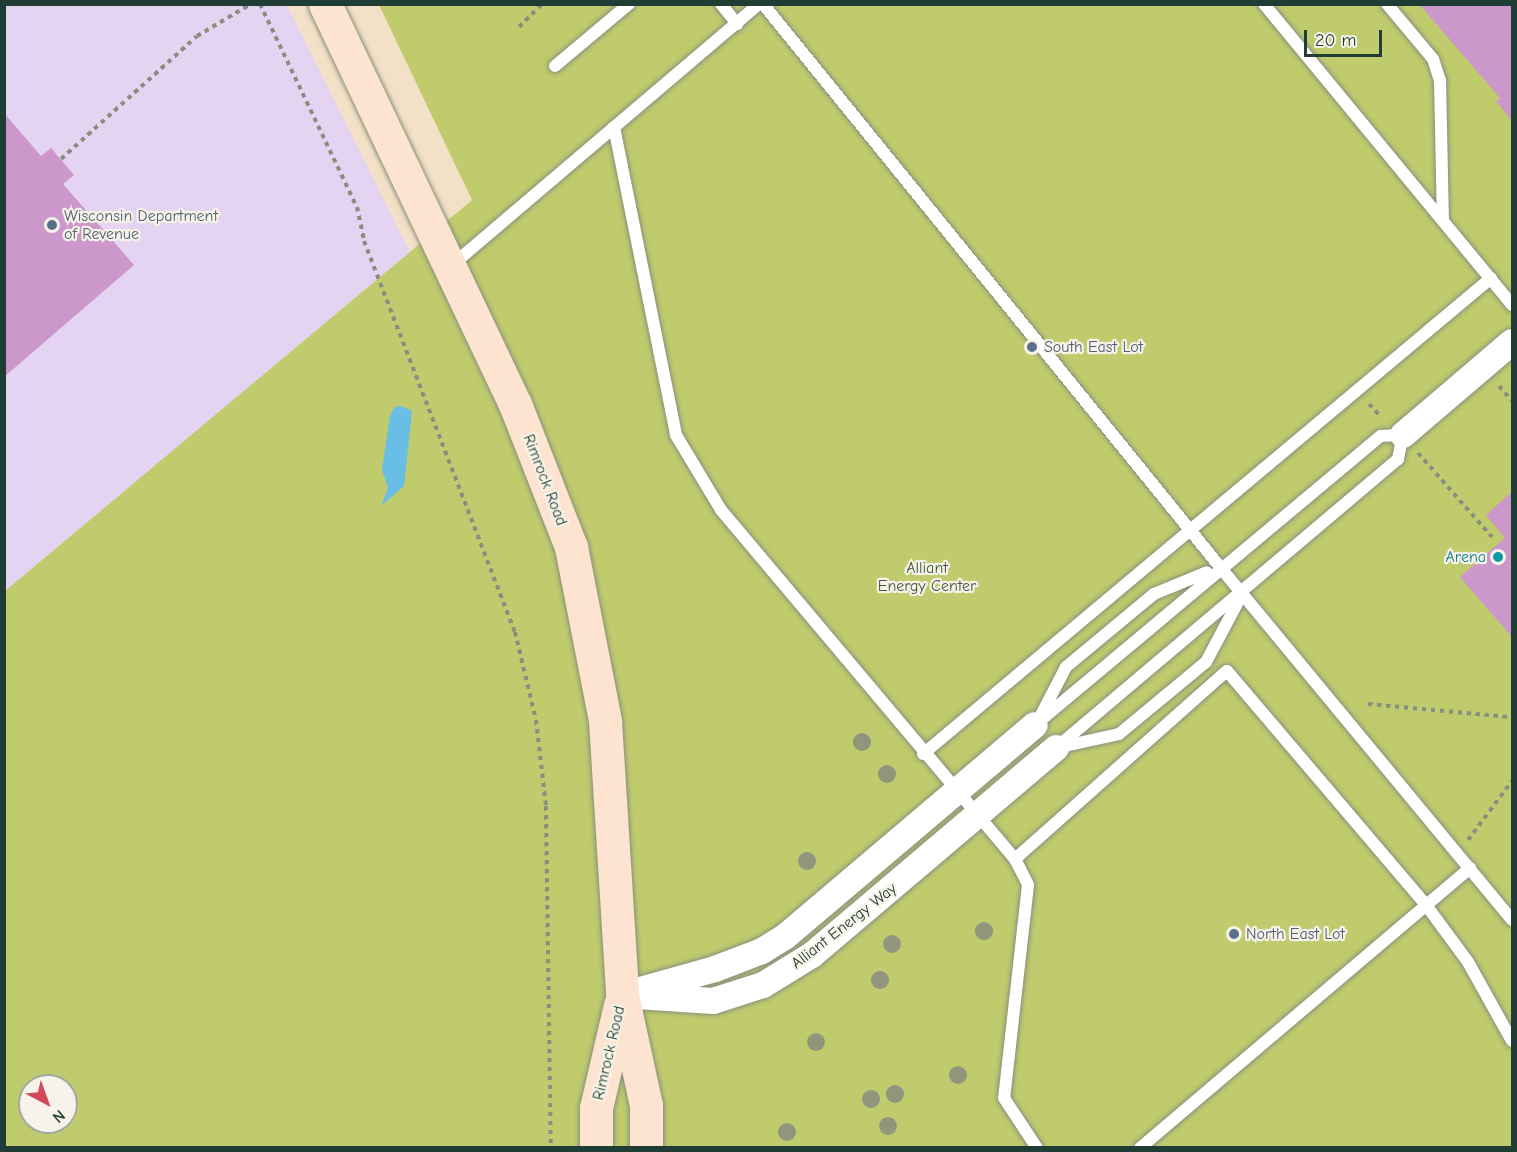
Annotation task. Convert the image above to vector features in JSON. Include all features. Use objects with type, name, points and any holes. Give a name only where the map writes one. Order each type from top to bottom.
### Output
[{"type":"main road","name":"Rimrock Road","points":[[325,4],[515,404],[571,547],[605,721],[622,995],[646,1105],[646,1148]]},
{"type":"main road","name":"Rimrock Road","points":[[596,1148],[596,1108],[622,995]]},
{"type":"street","points":[[1402,435],[1512,342]]},
{"type":"street","name":"Alliant Energy Way","points":[[622,995],[715,969],[762,951],[786,936],[1035,725]]},
{"type":"street","name":"Alliant Energy Way","points":[[622,995],[713,1001],[763,985],[812,955],[1056,748]]},
{"type":"lane","points":[[555,66],[629,4]]},
{"type":"lane","points":[[721,4],[737,24]]},
{"type":"lane","points":[[450,267],[761,4],[1241,594],[1459,853],[1512,920]]},
{"type":"lane","points":[[1264,4],[1512,305]]},
{"type":"lane","points":[[1386,4],[1433,59],[1440,80],[1443,221]]},
{"type":"lane","points":[[614,127],[662,382],[676,435],[721,510],[923,754],[1015,859],[1028,885],[1004,1098],[1036,1148]]},
{"type":"lane","points":[[923,754],[1491,278]]},
{"type":"lane","points":[[1035,725],[1220,567],[1381,436],[1402,435],[1398,459],[1056,748]]},
{"type":"lane","points":[[1035,725],[1066,667],[1154,594],[1220,567]]},
{"type":"lane","points":[[1056,748],[1119,734],[1206,662],[1241,594]]},
{"type":"lane","points":[[1015,859],[1227,671],[1426,905],[1468,962],[1512,1041]]},
{"type":"lane","points":[[1140,1148],[1470,868]]},
{"type":"path","points":[[61,159],[197,36],[251,4]]},
{"type":"path","points":[[260,4],[357,207],[364,241],[491,562],[515,632],[536,720],[546,806],[551,1148]]},
{"type":"path","points":[[519,27],[542,4]]},
{"type":"path","points":[[1357,390],[1402,435],[1492,537]]},
{"type":"path","points":[[1368,704],[1512,717]]},
{"type":"path","points":[[1459,853],[1512,781]]},
{"type":"shaded area","points":[[5,5],[287,5],[410,252],[5,591]]},
{"type":"green space","name":"Alliant Energy Center","points":[[379,5],[1512,5],[1512,1147],[5,1148],[5,591],[472,200]]},
{"type":"water","points":[[401,406],[412,411],[404,486],[381,506],[388,488],[382,470],[390,415],[395,407]]},
{"type":"building","points":[[1419,4],[1512,4],[1512,121],[1496,101],[1500,98]]},
{"type":"building","name":"Wisconsin Department of Revenue","points":[[4,113],[41,156],[51,148],[74,175],[63,184],[134,265],[4,377]]},
{"type":"building","name":"Arena","points":[[1512,492],[1512,637],[1460,577],[1505,538],[1486,515]]},
{"type":"place","name":"Wisconsin Department of Revenue","points":[[52,225]]},
{"type":"place","name":"South East Lot","points":[[1032,347]]},
{"type":"place","name":"Arena","points":[[1498,557]]},
{"type":"place","name":"North East Lot","points":[[1234,934]]}]
